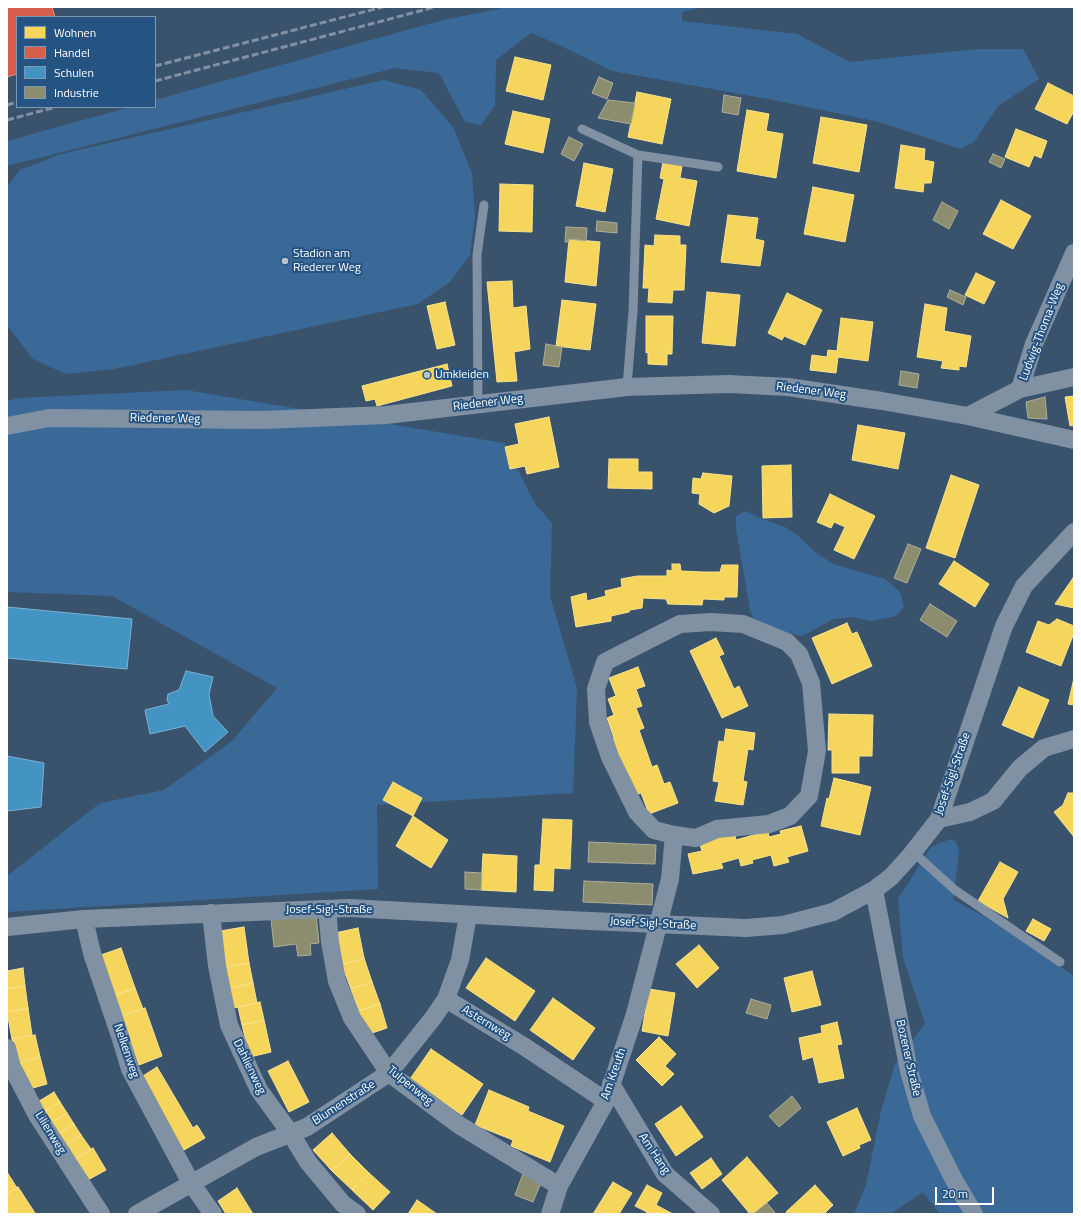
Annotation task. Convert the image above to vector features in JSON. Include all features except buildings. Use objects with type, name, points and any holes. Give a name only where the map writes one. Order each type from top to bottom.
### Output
[{"type":"street","name":"Ludwig-Thoma-Weg","points":[[1020,389],[1034,344],[1074,253]]},
{"type":"street","points":[[968,416],[1020,389],[1074,377]]},
{"type":"street","name":"Riedener Weg","points":[[7,426],[49,418],[263,420],[386,415],[627,387],[729,384],[788,386],[968,416],[1074,440]]},
{"type":"street","name":"Josef-Sigl-Straße","points":[[7,927],[84,919],[350,908],[657,925],[746,928],[783,925],[833,912],[874,890],[891,877],[939,819],[1004,626],[1024,586],[1074,532]]},
{"type":"street","points":[[711,622],[743,624],[787,642],[799,654],[811,683],[817,751],[809,796],[790,816],[769,824],[717,828],[696,838],[674,835],[654,830],[637,812],[610,757],[598,722],[596,690],[605,662],[680,624],[711,622]]},
{"type":"street","points":[[939,819],[970,812],[993,801],[1020,768],[1044,748],[1074,739]]},
{"type":"street","name":"Am Kreuth","points":[[550,1214],[559,1186],[606,1101],[635,1014],[670,879],[674,835]]},
{"type":"street","name":"Bozener Straße","points":[[874,890],[909,1071],[922,1116],[953,1178],[974,1214]]},
{"type":"street","name":"Tulpenweg","points":[[327,908],[330,942],[337,981],[352,1018],[389,1073],[459,1125],[559,1186]]},
{"type":"street","name":"Dahlienweg","points":[[211,913],[217,966],[230,1025],[259,1090],[291,1134],[308,1162],[343,1204],[357,1214]]},
{"type":"street","name":"Blumenstraße","points":[[138,1214],[256,1147],[307,1127],[389,1073],[433,1018],[446,998],[460,960],[468,915]]},
{"type":"street","name":"Nelkenweg","points":[[84,919],[92,953],[130,1069],[191,1183],[213,1214]]},
{"type":"street","name":"Asternweg","points":[[446,998],[526,1047],[606,1101]]},
{"type":"street","name":"Lilienweg","points":[[7,1048],[12,1066],[37,1115],[101,1214]]},
{"type":"street","name":"Am Hang","points":[[611,1084],[665,1174],[711,1214]]},
{"type":"lane","points":[[582,129],[638,155],[718,167]]},
{"type":"lane","points":[[627,387],[633,311],[638,155]]},
{"type":"lane","points":[[478,404],[478,255],[484,205]]},
{"type":"lane","points":[[913,852],[955,890],[1060,962]]},
{"type":"shaded area","points":[[508,7],[705,7],[682,12],[682,21],[797,34],[850,62],[977,49],[1023,49],[1039,79],[998,106],[974,142],[961,149],[879,122],[774,100],[612,71],[531,33],[496,60],[495,105],[481,125],[465,122],[439,73],[395,68],[7,166],[7,141],[126,108],[156,108],[156,100],[443,20]]},
{"type":"shaded area","points":[[384,80],[421,90],[453,127],[472,173],[475,216],[470,255],[450,282],[418,304],[114,369],[66,374],[33,359],[7,325],[7,187],[20,170],[61,154]]},
{"type":"shaded area","points":[[186,390],[504,443],[535,504],[552,523],[550,596],[577,688],[573,793],[377,805],[378,889],[7,912],[7,876],[100,803],[164,790],[232,741],[277,688],[112,596],[7,592],[7,401],[18,398]]},
{"type":"shaded area","points":[[746,511],[759,518],[785,527],[797,535],[815,552],[833,564],[885,579],[900,592],[904,607],[896,616],[870,621],[852,617],[834,619],[802,636],[779,631],[754,621],[750,610],[736,528],[736,516]]},
{"type":"shaded area","points":[[950,839],[956,842],[959,852],[953,900],[995,922],[1074,976],[1074,1214],[940,1214],[923,1192],[891,1214],[854,1214],[866,1185],[881,1111],[895,1064],[925,1023],[903,958],[898,899],[931,847]]},
{"type":"railway","points":[[156,66],[383,7]]},
{"type":"railway","points":[[156,81],[435,7]]},
{"type":"railway","points":[[7,105],[16,102]]},
{"type":"railway","points":[[7,120],[52,108]]},
{"type":"place","name":"Stadion am Riederer Weg","points":[[285,261]]},
{"type":"place","name":"Umkleiden","points":[[427,375]]}]
